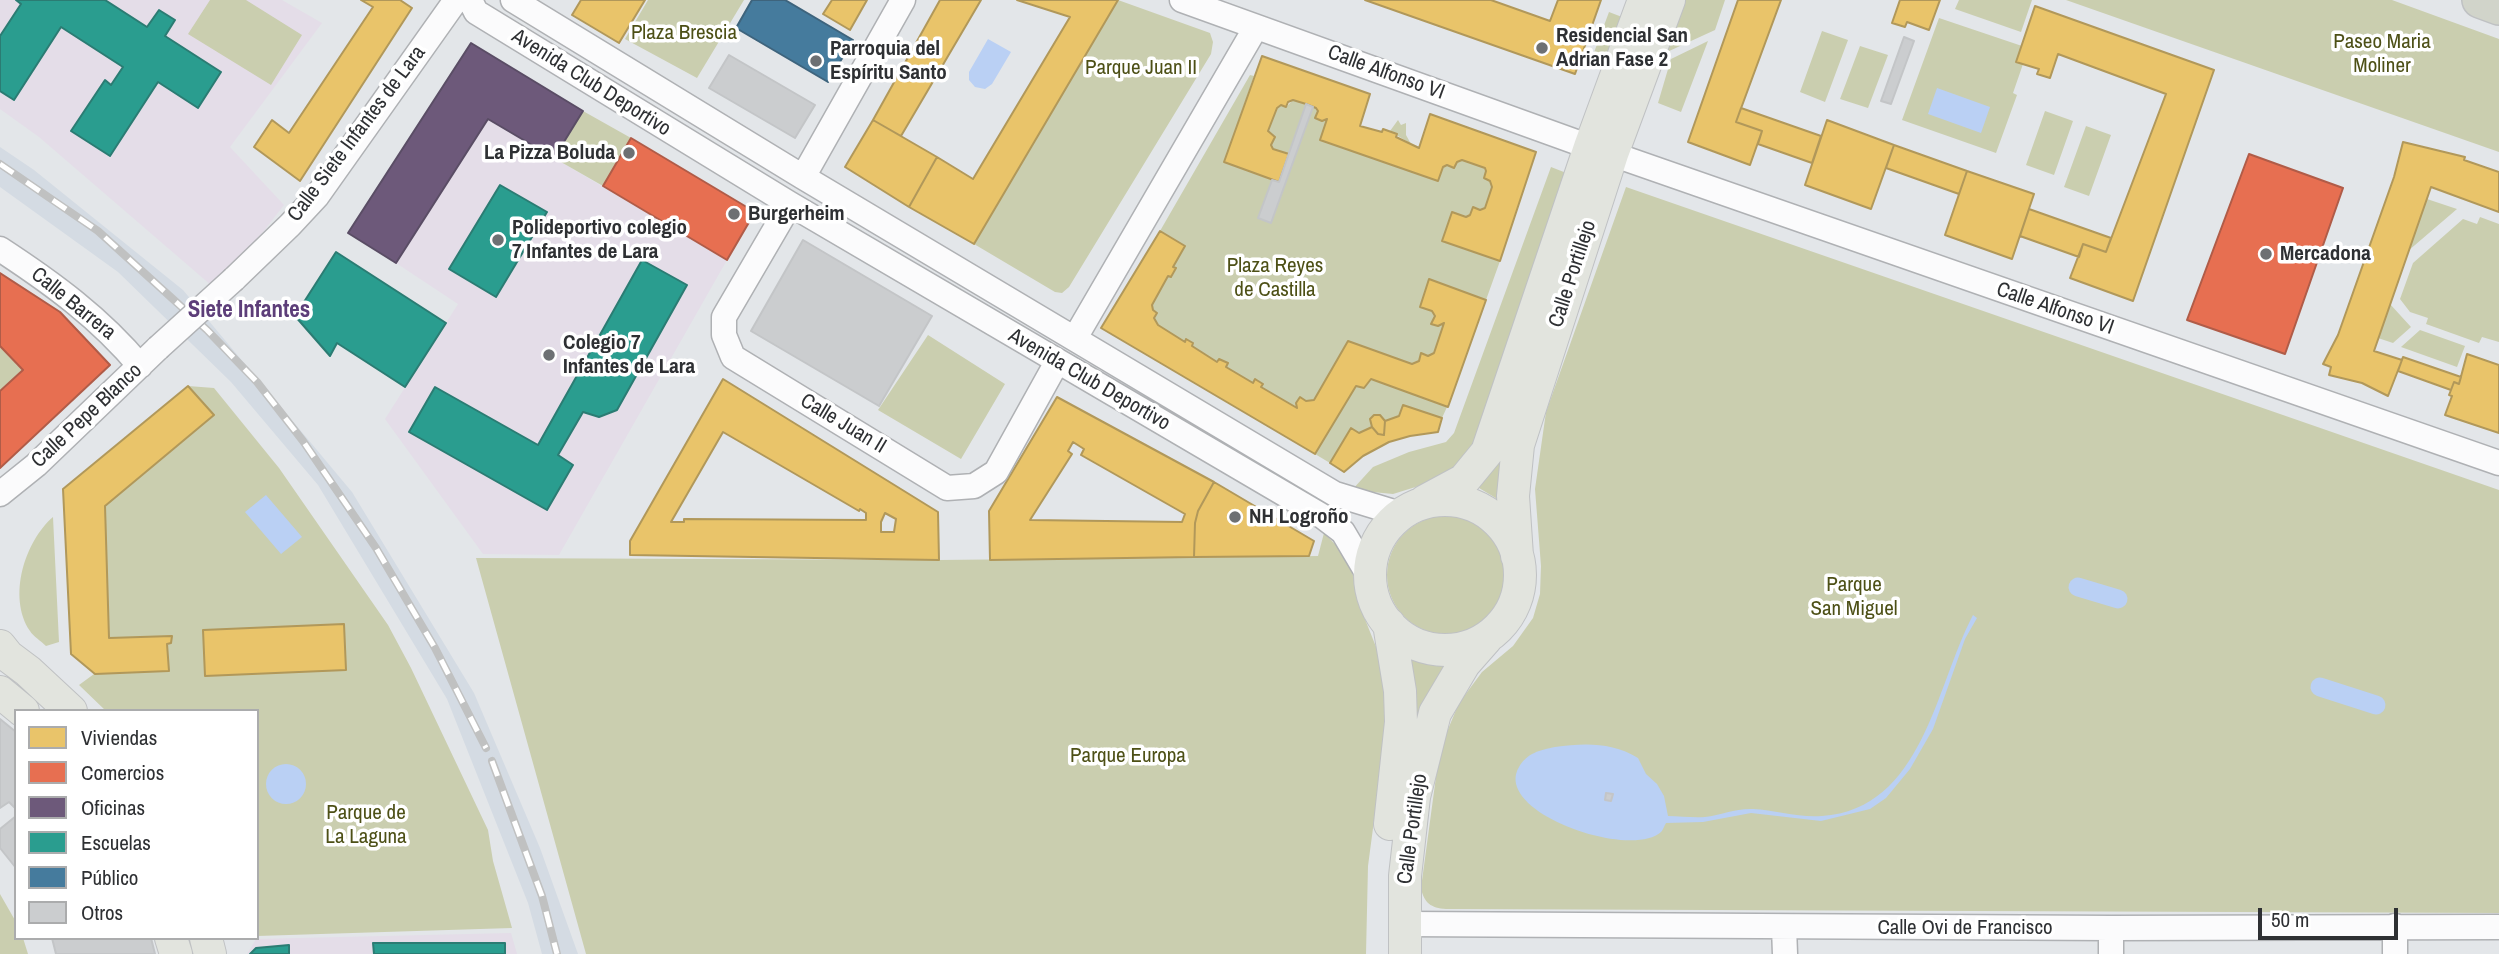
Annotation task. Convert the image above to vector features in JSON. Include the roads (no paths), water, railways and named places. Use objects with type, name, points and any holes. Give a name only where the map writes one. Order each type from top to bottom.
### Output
[{"type":"highway","points":[[2480,0],[2499,7]]},
{"type":"main road","name":"Calle Portillejo","points":[[1517,556],[1513,496],[1518,445],[1644,0]]},
{"type":"main road","name":"Calle Portillejo","points":[[1412,508],[1464,480],[1487,452],[1601,150],[1668,0]]},
{"type":"main road","points":[[1451,500],[1479,507],[1505,530],[1517,556],[1521,579],[1512,611],[1497,630],[1469,646],[1438,650],[1410,641],[1389,624],[1371,592],[1369,576],[1379,540],[1386,529],[1412,508],[1451,500]]},
{"type":"main road","name":"Calle Portillejo","points":[[1384,954],[1385,877],[1401,722],[1400,691],[1389,624]]},
{"type":"main road","name":"Calle Portillejo","points":[[1414,935],[1405,876],[1414,797],[1435,713],[1464,664],[1487,638]]},
{"type":"main road","points":[[0,646],[69,709]]},
{"type":"main road","points":[[0,692],[21,709]]},
{"type":"street","name":"Calle Siete Infantes de Lara","points":[[158,348],[234,279],[317,196],[456,0]]},
{"type":"street","name":"Avenida Club Deportivo","points":[[470,0],[476,12],[790,204],[1322,516],[1343,532],[1369,576]]},
{"type":"street","name":"Avenida Club Deportivo","points":[[513,0],[803,177],[1335,494],[1412,508]]},
{"type":"street","points":[[803,177],[903,0]]},
{"type":"street","name":"Calle Alfonso VI","points":[[1182,0],[1601,150],[2499,463]]},
{"type":"street","points":[[1075,338],[1256,27]]},
{"type":"street","name":"Avenida Club Deportivo","points":[[790,204],[850,205]]},
{"type":"street","name":"Calle Juan II","points":[[790,204],[724,317],[724,335],[733,357],[947,488],[974,486],[996,472],[1057,362]]},
{"type":"street","name":"Calle Barrera","points":[[0,248],[87,310],[119,340],[140,366]]},
{"type":"street","name":"Calle Pepe Blanco","points":[[0,511],[8,489],[158,348]]},
{"type":"street","points":[[2395,926],[2395,954]]},
{"type":"street","points":[[1784,927],[1785,954]]},
{"type":"street","name":"Calle Ovi de Francisco","points":[[1414,935],[1784,927],[2499,927]]},
{"type":"street","points":[[2111,928],[2111,954]]},
{"type":"water","points":[[988,39],[1011,52],[992,84],[985,89],[975,87],[969,80],[969,72]]},
{"type":"water","points":[[1937,88],[1990,107],[1981,133],[1928,114]]},
{"type":"water","points":[[266,495],[302,537],[281,554],[245,512]]},
{"type":"water","points":[[1973,615],[1977,618],[1965,639],[1933,729],[1910,769],[1886,798],[1870,809],[1821,821],[1751,813],[1703,822],[1666,823],[1661,832],[1645,839],[1622,840],[1595,836],[1544,815],[1525,800],[1516,784],[1519,767],[1534,753],[1555,747],[1598,745],[1618,749],[1638,758],[1646,774],[1657,784],[1664,796],[1668,816],[1705,817],[1747,809],[1822,816],[1856,808],[1883,792],[1904,768],[1921,740]]},
{"type":"water","points":[[286,764],[294,765],[300,770],[305,776],[305,792],[300,798],[294,803],[286,804],[278,803],[272,798],[267,792],[266,784],[267,776],[272,770],[278,765]]},
{"type":"waterway","points":[[2078,587],[2118,599]]},
{"type":"waterway","points":[[2320,687],[2376,705]]},
{"type":"railway","points":[[0,164],[98,231],[207,330],[257,382],[303,441],[376,548],[435,648],[486,748]]},
{"type":"railway","points":[[492,761],[542,896],[557,954]]},
{"type":"place","name":"Residencial San Adrian Fase 2","points":[[1542,48]]},
{"type":"place","name":"Parroquia del Espíritu Santo","points":[[816,61]]},
{"type":"place","name":"La Pizza Boluda","points":[[629,153]]},
{"type":"place","name":"Burgerheim","points":[[734,214]]},
{"type":"place","name":"Polideportivo colegio 7 Infantes de Lara","points":[[498,240]]},
{"type":"place","name":"Mercadona","points":[[2266,254]]},
{"type":"place","name":"Colegio 7 Infantes de Lara","points":[[549,355]]},
{"type":"place","name":"NH Logroño","points":[[1235,517]]},
{"type":"district","name":"Siete Infantes","points":[[249,311]]},
{"type":"park label","name":"Plaza Brescia","points":[[684,33]]},
{"type":"park label","name":"Paseo Maria Moliner","points":[[2382,54]]},
{"type":"park label","name":"Parque Juan II","points":[[1141,68]]},
{"type":"park label","name":"Plaza Reyes de Castilla","points":[[1275,278]]},
{"type":"park label","name":"Parque San Miguel","points":[[1854,597]]},
{"type":"park label","name":"Parque Europa","points":[[1128,756]]},
{"type":"park label","name":"Parque de La Laguna","points":[[366,825]]}]
